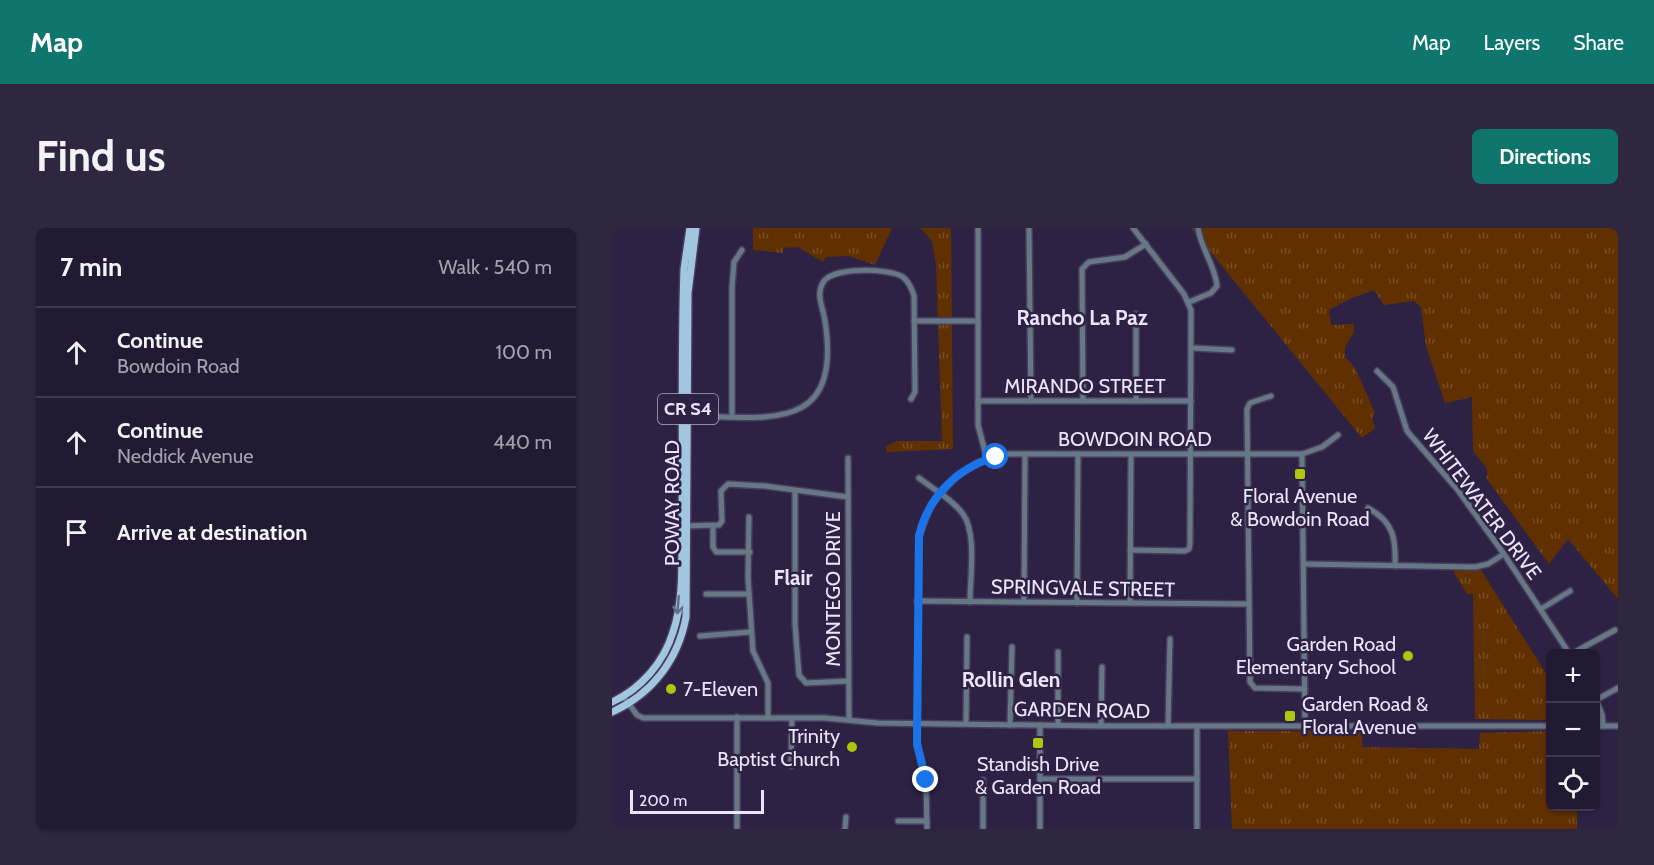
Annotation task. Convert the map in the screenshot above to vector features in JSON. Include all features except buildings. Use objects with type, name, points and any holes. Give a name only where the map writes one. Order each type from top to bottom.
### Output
[{"type":"main road","name":"POWAY ROAD","points":[[612,712],[629,703],[661,674],[674,654],[683,633],[688,600],[685,526],[684,269],[690,228]]},
{"type":"main road","name":"POWAY ROAD","points":[[685,416],[688,283],[696,228]]},
{"type":"main road","name":"POWAY ROAD","points":[[612,702],[650,674],[672,638],[679,605],[685,526]]},
{"type":"street","points":[[978,228],[978,430],[987,459]]},
{"type":"street","points":[[1029,228],[1031,401]]},
{"type":"street","points":[[1130,550],[1180,551],[1189,549],[1192,348],[1189,302],[1133,228]]},
{"type":"street","points":[[1189,302],[1211,293],[1217,286],[1214,272],[1200,245],[1198,228]]},
{"type":"street","points":[[1083,401],[1082,269],[1084,264],[1125,257],[1146,244]]},
{"type":"street","points":[[732,417],[732,288],[734,262],[742,250]]},
{"type":"street","points":[[685,416],[788,415],[802,409],[817,394],[824,377],[826,331],[820,289],[831,275],[845,271],[889,273],[904,278],[913,291],[915,392],[911,399]]},
{"type":"street","points":[[1136,314],[1136,401]]},
{"type":"street","points":[[914,321],[978,321]]},
{"type":"street","points":[[1192,348],[1232,350]]},
{"type":"street","name":"WHITEWATER DRIVE","points":[[1377,371],[1393,387],[1407,431],[1457,489],[1568,649]]},
{"type":"street","points":[[1271,396],[1248,405],[1251,686],[1305,689]]},
{"type":"street","name":"MIRANDO STREET","points":[[978,401],[1191,401]]},
{"type":"street","name":"BOWDOIN ROAD","points":[[927,829],[926,780],[917,748],[916,724],[919,536],[927,513],[940,494],[965,469],[987,459],[1025,454],[1302,454],[1322,447],[1338,435]]},
{"type":"street","points":[[1024,602],[1025,454]]},
{"type":"street","points":[[1077,603],[1078,454]]},
{"type":"street","points":[[1130,603],[1131,454]]},
{"type":"street","points":[[1302,454],[1305,724]]},
{"type":"street","name":"MONTEGO DRIVE","points":[[848,459],[849,720]]},
{"type":"street","points":[[920,478],[958,508],[969,526],[970,602]]},
{"type":"street","points":[[685,526],[713,526],[722,521],[721,491],[724,485],[765,486],[848,497]]},
{"type":"street","points":[[795,491],[795,624],[799,675],[806,683],[848,681]]},
{"type":"street","points":[[1368,508],[1392,528],[1395,540],[1395,566]]},
{"type":"street","points":[[749,517],[751,632],[754,655],[768,683],[768,718]]},
{"type":"street","points":[[713,526],[713,547],[716,552],[750,552]]},
{"type":"street","points":[[1304,564],[1475,567],[1488,564],[1504,554]]},
{"type":"street","points":[[1541,609],[1570,591]]},
{"type":"street","points":[[706,594],[749,594]]},
{"type":"street","name":"SPRINGVALE STREET","points":[[917,601],[1249,604]]},
{"type":"street","points":[[1580,649],[1615,630]]},
{"type":"street","points":[[700,636],[751,632]]},
{"type":"street","points":[[966,724],[967,637]]},
{"type":"street","points":[[1168,726],[1170,639]]},
{"type":"street","points":[[1010,724],[1012,647]]},
{"type":"street","points":[[1058,652],[1058,725]]},
{"type":"street","points":[[1101,726],[1102,667]]},
{"type":"street","points":[[1600,698],[1618,688]]},
{"type":"street","name":"GARDEN ROAD","points":[[623,696],[637,715],[643,718],[737,717],[916,724],[1101,726],[1305,724],[1546,726]]},
{"type":"street","points":[[1597,703],[1603,726],[1618,726]]},
{"type":"street","points":[[737,717],[737,829]]},
{"type":"street","points":[[791,766],[792,718]]},
{"type":"street","points":[[1040,725],[1040,829]]},
{"type":"street","points":[[1197,726],[1197,829]]},
{"type":"street","points":[[1040,779],[1197,779]]},
{"type":"street","points":[[983,780],[983,829]]},
{"type":"street","points":[[844,829],[846,817]]},
{"type":"street","points":[[898,821],[927,821]]},
{"type":"green space","points":[[753,228],[892,228],[875,265],[849,256],[826,257],[823,262],[798,247],[783,248],[783,253],[753,250]]},
{"type":"green space","points":[[920,228],[951,228],[953,449],[887,452],[886,446],[897,441],[942,441],[936,264],[932,241]]},
{"type":"green space","points":[[1191,228],[1618,228],[1618,599],[1568,539],[1549,564],[1486,478],[1488,475],[1486,467],[1473,451],[1472,397],[1445,403],[1426,346],[1421,307],[1414,301],[1384,305],[1374,290],[1329,310],[1331,325],[1354,324],[1354,332],[1345,347],[1345,357],[1355,368],[1375,413],[1372,418],[1375,428],[1362,438]]},
{"type":"green space","points":[[1481,570],[1546,674],[1546,720],[1475,719],[1473,594],[1467,594],[1453,571]]},
{"type":"green space","points":[[1228,731],[1362,731],[1362,747],[1479,749],[1480,733],[1546,731],[1546,811],[1577,811],[1577,829],[1232,829]]},
{"type":"place","name":"Floral Avenue & Bowdoin Road","points":[[1300,474]]},
{"type":"place","name":"Garden Road Elementary School","points":[[1408,656]]},
{"type":"place","name":"7-Eleven","points":[[671,689]]},
{"type":"place","name":"Garden Road & Floral Avenue","points":[[1290,716]]},
{"type":"place","name":"Standish Drive & Garden Road","points":[[1038,743]]},
{"type":"place","name":"Trinity Baptist Church","points":[[852,747]]},
{"type":"district","name":"Rancho La Paz","points":[[1082,318]]},
{"type":"district","name":"Flair","points":[[793,578]]},
{"type":"district","name":"Rollin Glen","points":[[1011,680]]},
{"type":"route","points":[[926,780],[918,751],[916,724],[919,536],[931,505],[955,477],[971,466],[996,457]]}]
